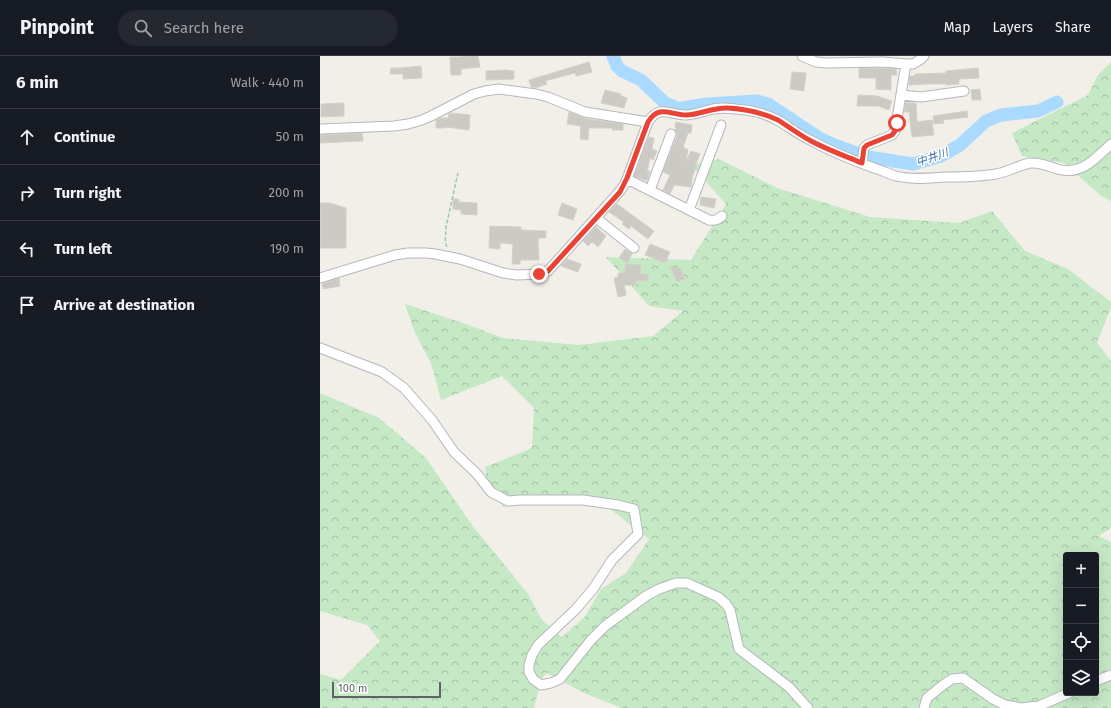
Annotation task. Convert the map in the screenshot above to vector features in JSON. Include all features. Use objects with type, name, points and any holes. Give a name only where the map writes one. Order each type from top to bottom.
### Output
[{"type":"street","points":[[802,56],[816,62],[826,63],[883,62],[906,64],[912,64],[924,56]]},
{"type":"street","points":[[862,161],[864,148],[867,145],[892,135],[895,131],[906,64]]},
{"type":"street","points":[[320,129],[408,124],[431,116],[474,94],[499,89],[548,97],[585,112],[648,122]]},
{"type":"street","points":[[901,95],[921,97],[964,91]]},
{"type":"street","points":[[320,278],[395,255],[408,253],[435,254],[503,273],[517,275],[544,273],[548,271],[620,192],[627,178],[648,122],[657,112],[663,111],[680,115],[690,115],[717,108],[726,108],[765,115],[813,142],[897,176],[920,178],[996,174],[1029,163],[1044,164],[1070,171],[1086,166],[1111,144]]},
{"type":"street","points":[[689,210],[721,125]]},
{"type":"street","points":[[650,190],[671,134]]},
{"type":"street","points":[[627,178],[689,210],[714,221],[722,216]]},
{"type":"street","points":[[596,218],[634,248]]},
{"type":"street","points":[[320,348],[382,372],[404,388],[432,420],[454,452],[477,474],[491,492],[508,501],[583,500],[634,509],[638,534],[612,560],[593,589],[576,609],[538,644],[532,655],[529,672],[541,685],[560,679],[591,640],[606,626],[646,596],[659,589],[676,583],[687,583],[718,597],[726,604],[730,610],[739,649],[789,688],[808,708]]},
{"type":"street","points":[[1099,680],[1111,675]]},
{"type":"street","points":[[924,708],[927,698],[943,685],[952,679],[963,678],[993,699],[1005,705],[1021,708],[1039,706],[1063,696]]},
{"type":"path","points":[[448,249],[446,246],[445,236],[458,173]]},
{"type":"green space","points":[[1111,62],[1111,201],[1101,196],[1064,163],[1022,156],[1012,133],[1088,95],[1098,75]]},
{"type":"green space","points":[[719,159],[777,188],[870,217],[959,223],[992,211],[1025,251],[1068,269],[1111,302],[1111,307],[1097,343],[1111,361],[1111,528],[1099,536],[1111,542],[1111,708],[622,708],[584,693],[547,673],[542,678],[534,708],[320,708],[320,674],[341,680],[380,641],[367,625],[320,611],[320,393],[379,418],[426,458],[472,525],[528,594],[542,620],[562,637],[584,618],[601,589],[626,573],[649,539],[610,509],[555,499],[503,507],[487,480],[485,467],[532,448],[534,408],[502,376],[441,400],[431,363],[415,333],[405,304],[503,338],[579,345],[653,336],[683,311],[649,306],[606,257],[691,260],[726,204],[691,165]]},
{"type":"building","points":[[478,56],[480,67],[461,69],[461,75],[451,75],[450,57]]},
{"type":"building","points":[[589,62],[592,72],[576,76],[575,73],[545,81],[547,84],[535,88],[531,87],[529,80]]},
{"type":"building","points":[[421,66],[422,78],[403,79],[403,74],[390,74],[391,68]]},
{"type":"building","points":[[859,68],[896,69],[897,75],[891,75],[891,90],[876,89],[876,78],[859,78]]},
{"type":"building","points":[[978,68],[979,78],[959,79],[959,84],[909,85],[910,76],[915,76],[915,74],[946,73],[946,71]]},
{"type":"building","points":[[486,71],[514,71],[514,79],[486,80]]},
{"type":"building","points":[[792,72],[806,73],[804,91],[790,89]]},
{"type":"building","points":[[980,89],[981,100],[972,100],[971,90]]},
{"type":"building","points":[[605,90],[621,94],[621,96],[627,98],[624,108],[601,103]]},
{"type":"building","points":[[858,95],[877,96],[892,101],[889,110],[878,106],[857,106]]},
{"type":"building","points":[[344,103],[344,116],[321,117],[321,104]]},
{"type":"building","points":[[906,103],[916,103],[917,122],[932,120],[934,135],[912,137],[909,112],[904,112]]},
{"type":"building","points":[[967,111],[968,117],[943,120],[944,123],[934,124],[933,116]]},
{"type":"building","points":[[569,112],[587,119],[623,124],[623,130],[612,130],[612,128],[589,128],[588,140],[580,139],[581,126],[567,124]]},
{"type":"building","points":[[449,114],[470,115],[469,130],[446,127],[436,128],[436,120],[448,118]]},
{"type":"building","points":[[676,122],[692,125],[691,133],[688,133],[683,147],[688,150],[686,161],[691,151],[700,154],[695,166],[691,187],[674,185],[670,194],[663,190],[670,175],[663,172],[677,136],[675,130]]},
{"type":"building","points":[[362,133],[363,141],[320,143],[320,135]]},
{"type":"building","points":[[649,137],[654,138],[652,149],[657,151],[653,160],[650,158],[647,171],[650,171],[647,181],[634,176]]},
{"type":"building","points":[[701,197],[716,199],[714,208],[700,205]]},
{"type":"building","points":[[453,199],[459,199],[459,202],[477,203],[477,215],[461,214],[461,210],[453,209]]},
{"type":"building","points":[[320,203],[330,203],[346,208],[346,248],[320,248]]},
{"type":"building","points":[[562,203],[577,209],[573,220],[558,215]]},
{"type":"building","points":[[617,204],[654,231],[648,239],[631,226],[629,229],[622,224],[624,222],[609,212]]},
{"type":"building","points":[[490,226],[521,227],[521,230],[546,231],[546,238],[538,238],[539,260],[520,260],[520,264],[512,264],[513,244],[500,243],[500,249],[489,248]]},
{"type":"building","points":[[596,227],[606,236],[598,247],[592,242],[588,246],[583,241]]},
{"type":"building","points":[[650,244],[670,252],[665,263],[645,255]]},
{"type":"building","points":[[625,249],[632,254],[627,263],[619,258]]},
{"type":"building","points":[[567,259],[581,264],[578,272],[561,266]]},
{"type":"building","points":[[625,264],[641,265],[640,274],[648,274],[648,280],[635,281],[635,285],[624,285],[626,295],[618,297],[614,278],[618,277],[618,273],[625,273]]},
{"type":"building","points":[[670,267],[680,268],[685,279],[677,282]]},
{"type":"building","points":[[339,278],[340,286],[323,289],[322,284]]},
{"type":"waterway","name":"中井川","points":[[613,56],[617,66],[622,71],[641,80],[665,103],[677,108],[707,104],[757,101],[768,104],[819,138],[832,144],[868,157],[913,164],[941,156],[960,145],[986,121],[1001,115],[1038,111],[1057,102]]},
{"type":"route","points":[[539,274],[548,271],[620,192],[627,178],[648,122],[657,112],[663,111],[680,115],[690,115],[717,108],[726,108],[765,115],[813,142],[862,163],[864,148],[873,142],[892,135],[895,131],[897,123]]}]
